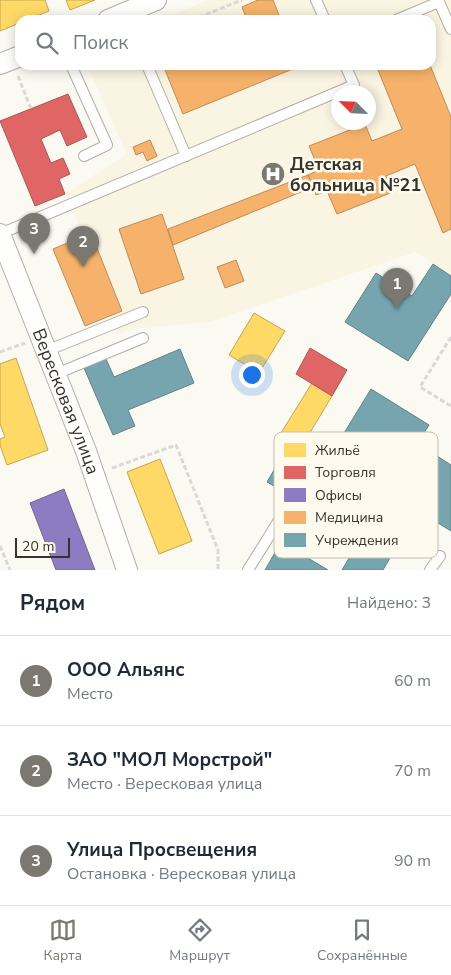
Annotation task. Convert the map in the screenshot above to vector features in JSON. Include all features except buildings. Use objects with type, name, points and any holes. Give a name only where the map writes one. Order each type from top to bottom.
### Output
[{"type":"street","points":[[126,15],[156,0]]},
{"type":"street","name":"Вересковая улица","points":[[0,234],[56,374],[127,570]]},
{"type":"lane","points":[[316,0],[323,15]]},
{"type":"lane","points":[[408,15],[439,2],[451,29]]},
{"type":"lane","points":[[73,70],[107,145],[84,156]]},
{"type":"lane","points":[[149,70],[186,156]]},
{"type":"lane","points":[[0,234],[354,85],[347,70]]},
{"type":"lane","points":[[44,344],[143,312]]},
{"type":"lane","points":[[56,374],[143,338]]},
{"type":"lane","points":[[248,570],[274,529]]},
{"type":"lane","points":[[430,570],[440,556]]},
{"type":"path","points":[[204,15],[242,0]]},
{"type":"path","points":[[10,60],[31,109]]},
{"type":"path","points":[[451,337],[420,387],[451,406]]},
{"type":"path","points":[[0,352],[44,344]]},
{"type":"path","points":[[94,475],[176,445],[218,550],[218,570]]},
{"type":"path","points":[[0,546],[10,570]]},
{"type":"shaded area","name":"Детская больница №21","points":[[209,0],[451,0],[451,275],[415,252],[209,322],[131,329],[116,335],[109,316],[122,310],[91,234],[84,236],[65,194],[127,154],[89,70],[436,70],[436,15],[172,15]]},
{"type":"place","name":"Детская больница №21","points":[[273,174]]},
{"type":"place","name":"Улица Просвещения","points":[[34,254]]},
{"type":"place","name":"ЗАО \"МОЛ Морстрой\"","points":[[83,267]]},
{"type":"place","name":"ООО Альянс","points":[[397,309]]}]
